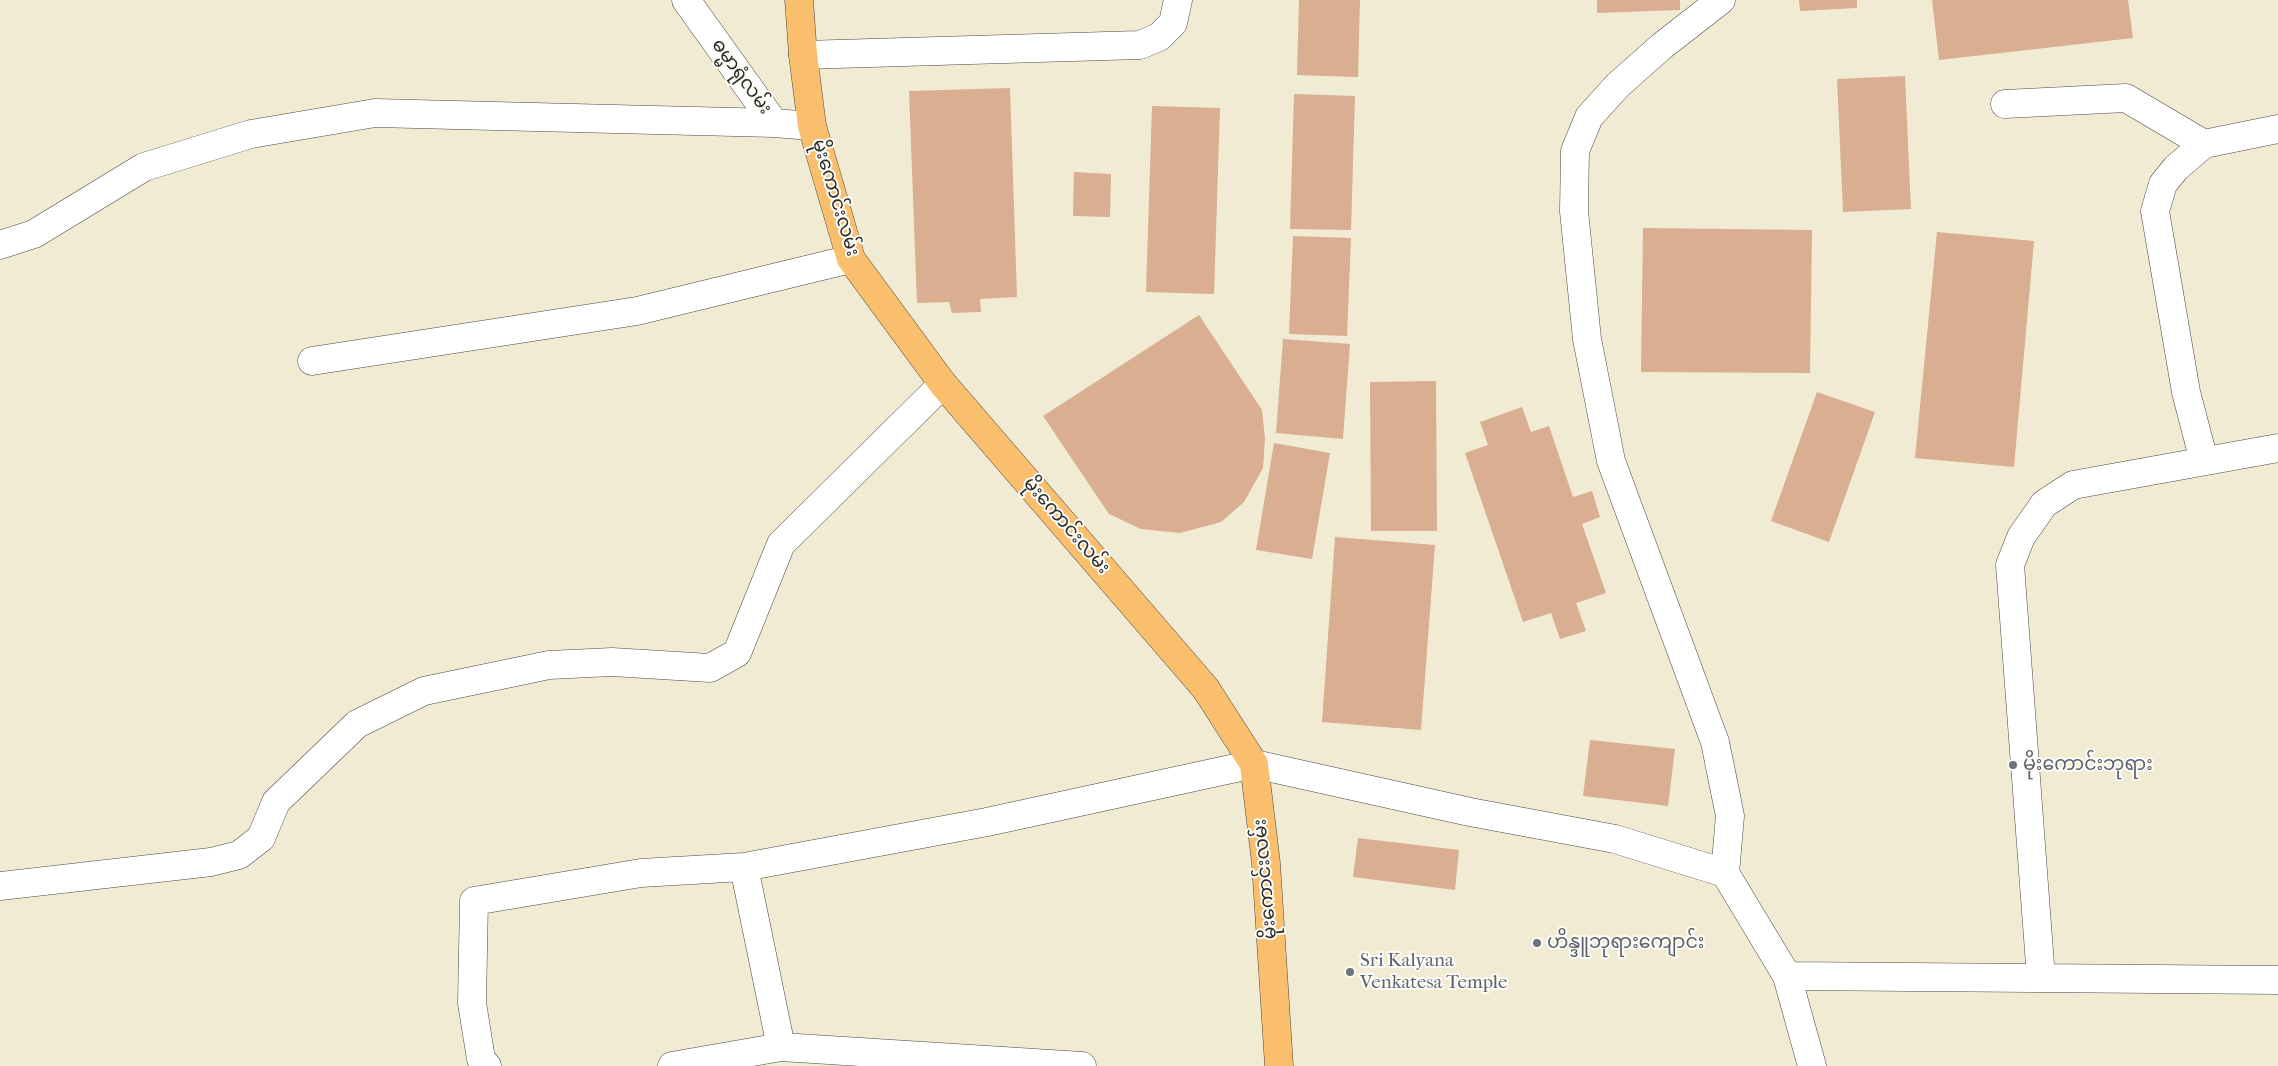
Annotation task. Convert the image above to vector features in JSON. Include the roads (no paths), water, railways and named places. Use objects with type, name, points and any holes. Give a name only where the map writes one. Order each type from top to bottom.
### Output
[{"type":"main road","name":"မိုးကောင်းလမ်း","points":[[799,0],[803,55],[812,126],[851,259],[943,384],[1206,689],[1254,764],[1266,863],[1279,1066]]},
{"type":"street","name":"ဓမ္မာရုံလမ်း","points":[[686,0],[774,123],[812,126]]},
{"type":"street","points":[[803,55],[1140,45],[1159,37],[1174,23],[1178,0]]},
{"type":"street","points":[[1721,0],[1625,79],[1589,118],[1575,151],[1574,211],[1587,339],[1612,461],[1715,742],[1730,816],[1725,873],[1787,976],[1812,1066]]},
{"type":"street","points":[[2006,104],[2126,98],[2204,144]]},
{"type":"street","points":[[0,244],[34,234],[144,167],[251,134],[375,113],[774,123]]},
{"type":"street","points":[[2204,461],[2186,392],[2155,210],[2163,184],[2176,168],[2204,144],[2278,129]]},
{"type":"street","points":[[312,361],[637,311],[851,259]]},
{"type":"street","points":[[0,886],[211,862],[239,855],[261,838],[276,802],[357,724],[424,690],[549,665],[612,662],[710,668],[737,653],[781,544],[943,384]]},
{"type":"street","points":[[2041,978],[2010,565],[2021,537],[2044,504],[2073,485],[2278,448]]},
{"type":"street","points":[[487,1066],[481,1059],[472,1003],[474,900],[641,873],[744,867],[987,822],[1254,764],[1470,812],[1615,839],[1725,873]]},
{"type":"street","points":[[744,867],[781,1047]]},
{"type":"street","points":[[1787,976],[2278,980]]},
{"type":"street","points":[[672,1066],[711,1062],[781,1047],[1082,1066]]},
{"type":"place","name":"မိုးကောင်းဘုရား","points":[[2013,765]]},
{"type":"place","name":"ဟိန္ဒူဘုရားကျောင်း","points":[[1537,943]]},
{"type":"place","name":"Sri Kalyana Venkatesa Temple","points":[[1350,972]]}]
